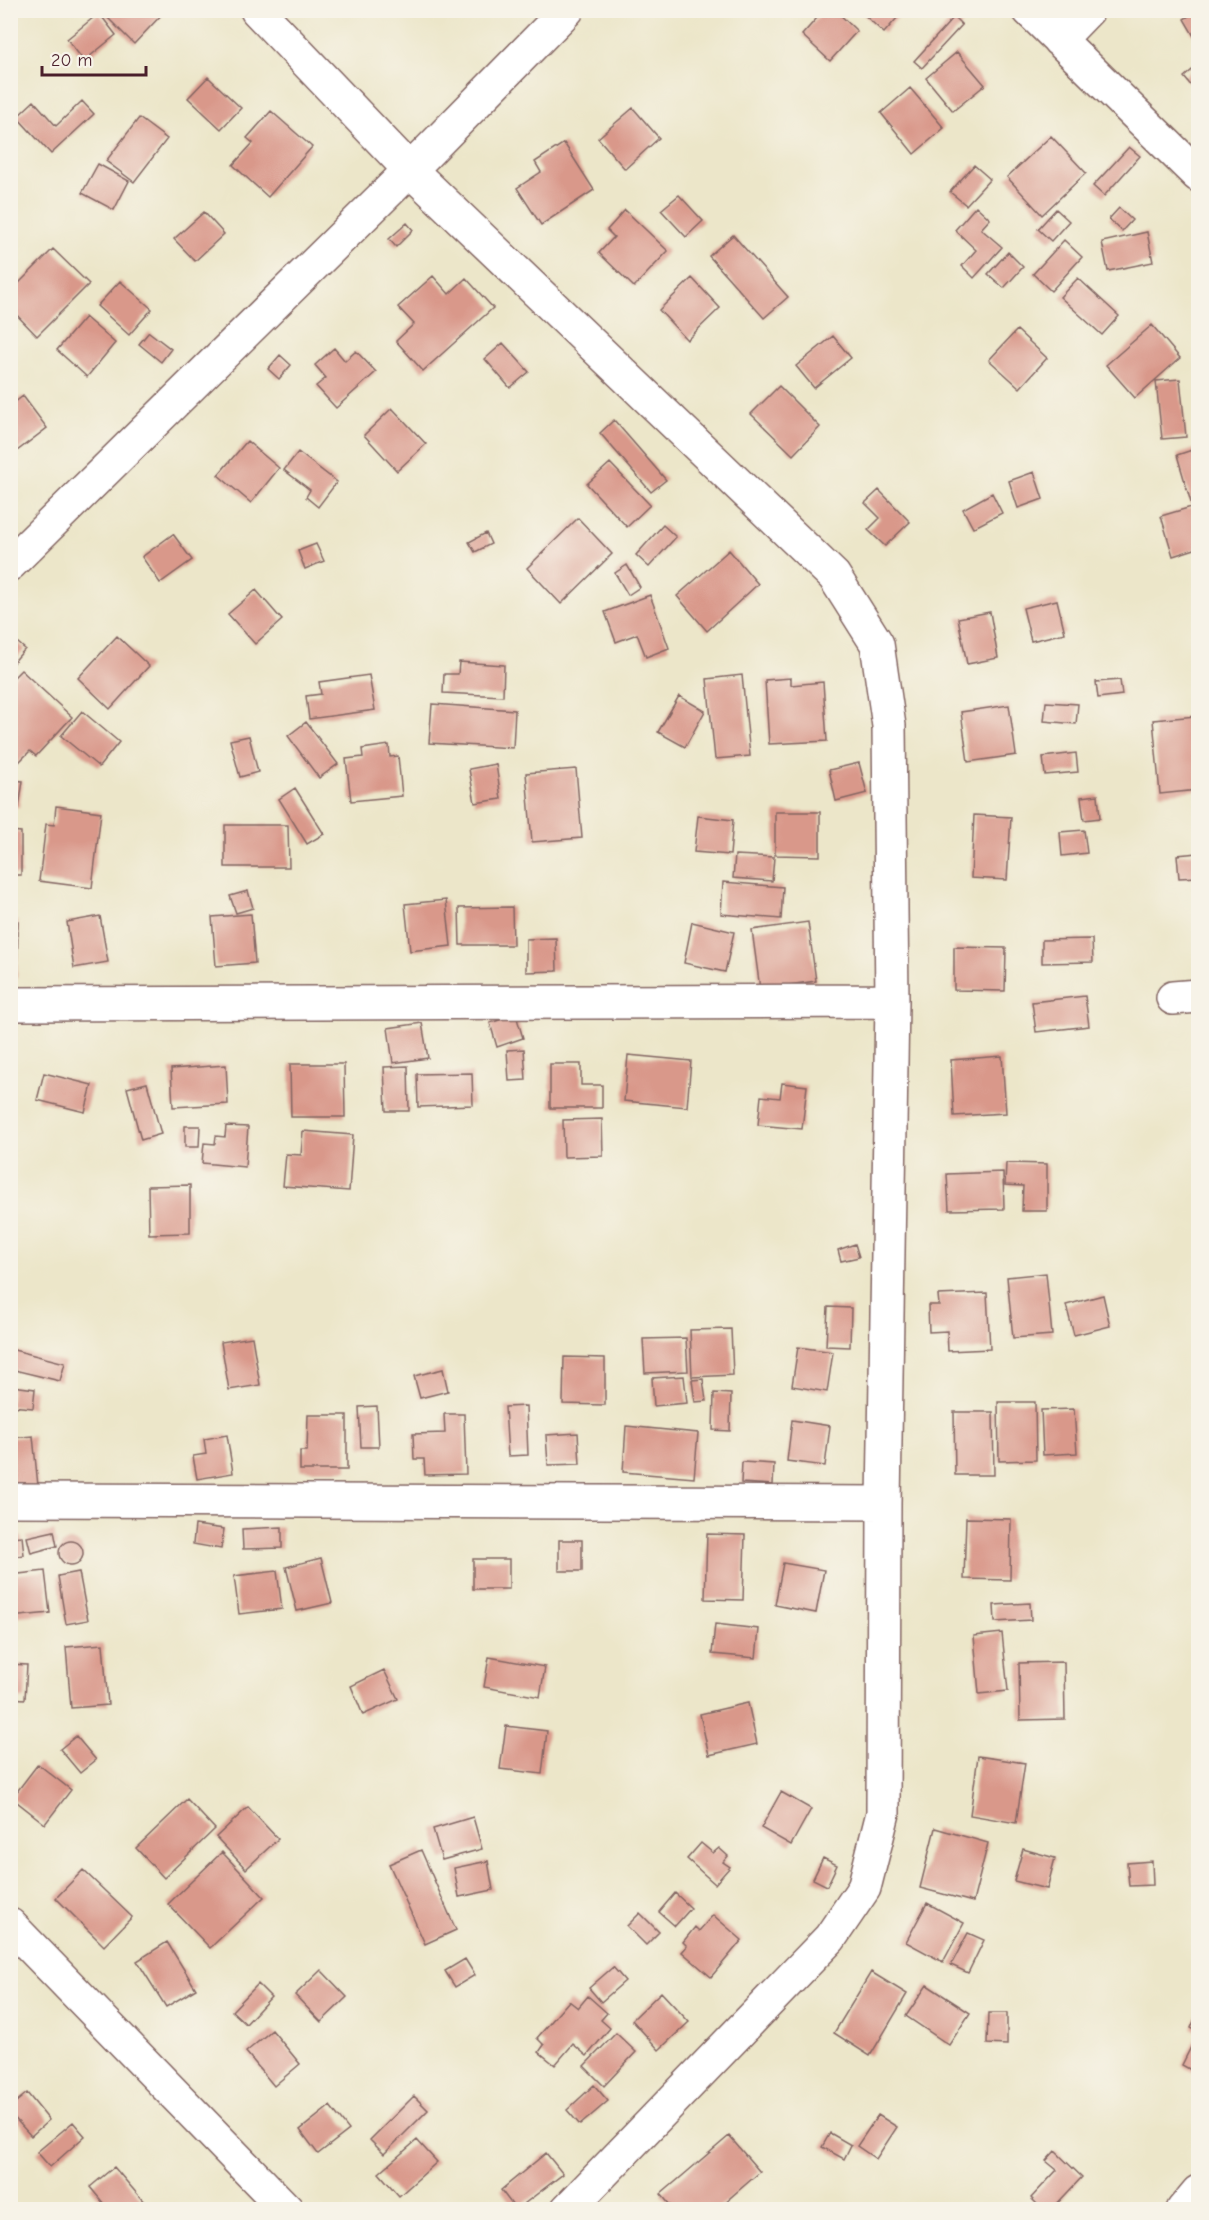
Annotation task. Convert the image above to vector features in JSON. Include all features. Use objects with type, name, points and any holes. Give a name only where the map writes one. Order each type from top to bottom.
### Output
[{"type":"street","points":[[257,10],[410,170],[834,576],[877,644],[890,726],[891,1001],[884,1503],[884,1813],[864,1888],[830,1938],[567,2210]]},
{"type":"street","points":[[10,564],[410,170],[567,10]]},
{"type":"street","points":[[1029,10],[1198,176]]},
{"type":"street","points":[[1059,40],[1088,10]]},
{"type":"street","points":[[10,1004],[891,1001]]},
{"type":"street","points":[[10,1500],[884,1503]]},
{"type":"street","points":[[10,1925],[287,2210]]},
{"type":"street","points":[[1183,2210],[1198,2192]]},
{"type":"building","points":[[100,10],[166,10],[134,44]]},
{"type":"building","points":[[428,10],[445,10],[438,19]]},
{"type":"building","points":[[824,10],[835,10],[857,31],[830,61],[802,35]]},
{"type":"building","points":[[859,10],[904,10],[884,33]]},
{"type":"building","points":[[1198,10],[1198,43],[1184,19]]},
{"type":"building","points":[[99,13],[116,35],[84,61],[67,39]]},
{"type":"building","points":[[954,17],[962,25],[922,68],[914,61]]},
{"type":"building","points":[[957,52],[985,85],[953,111],[926,78]]},
{"type":"building","points":[[1198,65],[1198,94],[1184,77]]},
{"type":"building","points":[[208,77],[241,108],[221,129],[188,98]]},
{"type":"building","points":[[910,88],[944,128],[914,154],[881,113]]},
{"type":"building","points":[[34,101],[56,126],[82,101],[94,114],[51,154],[17,117]]},
{"type":"building","points":[[633,108],[659,138],[625,169],[598,138]]},
{"type":"building","points":[[271,111],[312,147],[268,197],[233,165],[253,143],[247,138]]},
{"type":"building","points":[[139,118],[167,139],[134,182],[106,161]]},
{"type":"building","points":[[1051,136],[1086,173],[1042,215],[1007,177]]},
{"type":"building","points":[[564,143],[594,190],[541,225],[517,188],[541,172],[535,162]]},
{"type":"building","points":[[1129,147],[1140,156],[1104,196],[1093,186]]},
{"type":"building","points":[[98,164],[129,181],[114,210],[82,193]]},
{"type":"building","points":[[974,165],[990,179],[966,205],[950,192]]},
{"type":"building","points":[[679,195],[703,221],[686,237],[661,210]]},
{"type":"building","points":[[976,206],[990,219],[981,229],[1002,247],[974,278],[962,266],[976,250],[955,230]]},
{"type":"building","points":[[1119,208],[1132,220],[1122,231],[1109,219]]},
{"type":"building","points":[[1056,209],[1069,221],[1051,241],[1038,229]]},
{"type":"building","points":[[625,210],[668,251],[634,287],[599,253],[614,237],[607,230]]},
{"type":"building","points":[[204,212],[224,234],[195,261],[174,239]]},
{"type":"building","points":[[407,223],[413,230],[396,247],[389,239]]},
{"type":"building","points":[[1147,232],[1153,262],[1108,271],[1102,242]]},
{"type":"building","points":[[733,235],[788,297],[764,318],[709,256]]},
{"type":"building","points":[[1064,240],[1082,257],[1051,291],[1033,274]]},
{"type":"building","points":[[53,249],[89,284],[37,336],[10,308],[10,292]]},
{"type":"building","points":[[1008,252],[1023,267],[1004,288],[988,274]]},
{"type":"building","points":[[433,276],[449,294],[466,278],[493,308],[423,371],[396,341],[414,324],[398,307]]},
{"type":"building","points":[[692,278],[720,308],[687,340],[659,310]]},
{"type":"building","points":[[1078,278],[1119,316],[1102,335],[1060,297]]},
{"type":"building","points":[[120,281],[152,309],[129,335],[97,306]]},
{"type":"building","points":[[85,317],[115,343],[87,377],[57,350]]},
{"type":"building","points":[[1152,325],[1180,358],[1135,398],[1106,365]]},
{"type":"building","points":[[1017,330],[1047,358],[1020,388],[989,360]]},
{"type":"building","points":[[149,332],[171,349],[161,362],[139,344]]},
{"type":"building","points":[[833,336],[851,358],[814,388],[796,366]]},
{"type":"building","points":[[503,343],[529,372],[510,388],[485,359]]},
{"type":"building","points":[[334,348],[345,361],[356,351],[376,372],[336,408],[316,386],[326,378],[315,365]]},
{"type":"building","points":[[280,355],[291,365],[279,379],[268,369]]},
{"type":"building","points":[[1180,379],[1186,437],[1162,439],[1156,381]]},
{"type":"building","points":[[779,386],[820,427],[793,455],[751,414]]},
{"type":"building","points":[[23,396],[47,428],[13,454],[10,451],[10,406]]},
{"type":"building","points":[[392,408],[426,444],[397,471],[364,435]]},
{"type":"building","points":[[614,420],[666,480],[651,492],[600,433]]},
{"type":"building","points":[[247,441],[279,468],[251,503],[218,475]]},
{"type":"building","points":[[1198,448],[1198,504],[1192,506],[1177,455]]},
{"type":"building","points":[[298,452],[337,482],[318,507],[306,497],[310,490],[284,470]]},
{"type":"building","points":[[610,463],[650,505],[627,527],[587,484]]},
{"type":"building","points":[[1034,472],[1043,499],[1018,508],[1009,481]]},
{"type":"building","points":[[879,490],[910,522],[885,546],[868,530],[880,518],[865,503]]},
{"type":"building","points":[[992,493],[1002,513],[973,528],[963,509]]},
{"type":"building","points":[[1198,505],[1198,548],[1173,556],[1161,516]]},
{"type":"building","points":[[578,518],[612,554],[561,604],[527,568]]},
{"type":"building","points":[[663,525],[676,537],[649,567],[636,555]]},
{"type":"building","points":[[486,533],[491,544],[475,552],[469,542]]},
{"type":"building","points":[[173,534],[192,560],[160,583],[142,557]]},
{"type":"building","points":[[316,544],[324,561],[305,569],[298,551]]},
{"type":"building","points":[[729,550],[758,584],[707,631],[677,596]]},
{"type":"building","points":[[627,565],[640,587],[628,595],[615,573]]},
{"type":"building","points":[[256,590],[282,620],[255,644],[228,614]]},
{"type":"building","points":[[650,595],[669,648],[646,657],[637,634],[616,642],[605,612]]},
{"type":"building","points":[[1057,600],[1065,633],[1031,641],[1023,608]]},
{"type":"building","points":[[990,612],[998,658],[967,664],[958,618]]},
{"type":"building","points":[[10,636],[25,649],[10,666]]},
{"type":"building","points":[[117,636],[149,666],[110,709],[78,678]]},
{"type":"building","points":[[459,662],[504,665],[503,696],[443,693],[444,674],[458,674]]},
{"type":"building","points":[[21,670],[72,717],[36,756],[30,751],[18,763],[10,756],[10,681]]},
{"type":"building","points":[[369,675],[375,710],[309,719],[306,696],[321,694],[319,682]]},
{"type":"building","points":[[742,675],[750,756],[715,759],[707,679]]},
{"type":"building","points":[[791,678],[791,685],[823,682],[827,741],[769,744],[765,680]]},
{"type":"building","points":[[1120,680],[1122,695],[1098,698],[1096,682]]},
{"type":"building","points":[[679,696],[705,711],[685,747],[658,732]]},
{"type":"building","points":[[1046,702],[1078,704],[1076,724],[1044,721]]},
{"type":"building","points":[[432,704],[515,710],[513,748],[429,743]]},
{"type":"building","points":[[1009,705],[1016,755],[968,762],[961,712]]},
{"type":"building","points":[[82,711],[119,742],[99,767],[61,736]]},
{"type":"building","points":[[1196,716],[1198,790],[1160,794],[1153,720]]},
{"type":"building","points":[[306,722],[338,764],[319,778],[288,736]]},
{"type":"building","points":[[249,736],[258,772],[240,777],[230,740]]},
{"type":"building","points":[[389,745],[390,757],[398,756],[402,796],[351,801],[346,759],[363,757],[362,749]]},
{"type":"building","points":[[1076,753],[1078,772],[1045,775],[1043,757]]},
{"type":"building","points":[[859,763],[867,793],[836,801],[829,770]]},
{"type":"building","points":[[496,764],[501,799],[475,803],[469,769]]},
{"type":"building","points":[[576,769],[582,838],[532,842],[526,773]]},
{"type":"building","points":[[10,780],[23,781],[19,807],[10,806]]},
{"type":"building","points":[[295,788],[324,834],[307,844],[279,799]]},
{"type":"building","points":[[1098,795],[1100,818],[1084,820],[1081,797]]},
{"type":"building","points":[[56,806],[101,812],[92,888],[39,881],[46,824],[54,825]]},
{"type":"building","points":[[775,812],[820,812],[820,856],[775,855]]},
{"type":"building","points":[[974,815],[1011,817],[1007,880],[971,878]]},
{"type":"building","points":[[698,816],[733,820],[730,855],[694,852]]},
{"type":"building","points":[[225,825],[288,825],[289,867],[225,867]]},
{"type":"building","points":[[1084,830],[1087,853],[1062,856],[1060,832]]},
{"type":"building","points":[[10,831],[21,832],[21,875],[10,875]]},
{"type":"building","points":[[1198,853],[1198,877],[1179,878],[1177,855]]},
{"type":"building","points":[[735,855],[774,857],[772,881],[733,878]]},
{"type":"building","points":[[723,882],[783,887],[781,919],[721,914]]},
{"type":"building","points":[[248,891],[253,908],[236,913],[230,896]]},
{"type":"building","points":[[446,900],[451,946],[410,951],[405,904]]},
{"type":"building","points":[[512,907],[513,945],[460,945],[459,908]]},
{"type":"building","points":[[251,914],[255,963],[216,966],[212,917]]},
{"type":"building","points":[[100,916],[108,962],[74,968],[67,922]]},
{"type":"building","points":[[10,921],[18,921],[17,978],[10,978]]},
{"type":"building","points":[[692,922],[734,932],[725,972],[684,963]]},
{"type":"building","points":[[808,922],[816,981],[760,989],[752,930]]},
{"type":"building","points":[[556,938],[557,971],[526,972],[526,939]]},
{"type":"building","points":[[1092,939],[1093,962],[1042,963],[1042,940]]},
{"type":"building","points":[[954,947],[1006,948],[1005,991],[954,990]]},
{"type":"building","points":[[1085,996],[1089,1026],[1036,1032],[1032,1002]]},
{"type":"building","points":[[516,1015],[523,1038],[497,1047],[490,1023]]},
{"type":"building","points":[[422,1023],[428,1058],[393,1063],[388,1028]]},
{"type":"building","points":[[524,1049],[526,1080],[509,1081],[507,1050]]},
{"type":"building","points":[[628,1055],[691,1061],[687,1107],[624,1101]]},
{"type":"building","points":[[1002,1056],[1006,1113],[954,1116],[951,1060]]},
{"type":"building","points":[[290,1064],[344,1064],[345,1117],[291,1117]]},
{"type":"building","points":[[550,1064],[581,1064],[581,1085],[602,1085],[602,1108],[550,1108]]},
{"type":"building","points":[[226,1065],[228,1104],[173,1107],[171,1069]]},
{"type":"building","points":[[408,1066],[409,1111],[386,1111],[384,1067]]},
{"type":"building","points":[[44,1073],[92,1085],[85,1112],[37,1100]]},
{"type":"building","points":[[472,1073],[473,1105],[418,1107],[417,1074]]},
{"type":"building","points":[[147,1083],[161,1134],[141,1140],[127,1088]]},
{"type":"building","points":[[782,1083],[807,1086],[802,1129],[758,1125],[761,1096],[780,1098]]},
{"type":"building","points":[[602,1119],[603,1156],[564,1157],[563,1120]]},
{"type":"building","points":[[185,1126],[200,1126],[199,1147],[185,1147]]},
{"type":"building","points":[[226,1126],[248,1127],[245,1167],[202,1163],[204,1143],[215,1144],[216,1136],[225,1137]]},
{"type":"building","points":[[303,1131],[353,1135],[349,1191],[283,1186],[286,1154],[301,1155]]},
{"type":"building","points":[[1006,1163],[1047,1164],[1047,1211],[1022,1211],[1023,1186],[1005,1185]]},
{"type":"building","points":[[1003,1172],[1004,1209],[949,1210],[947,1174]]},
{"type":"building","points":[[190,1185],[190,1233],[149,1234],[148,1186]]},
{"type":"building","points":[[855,1244],[859,1257],[841,1261],[838,1250]]},
{"type":"building","points":[[1046,1273],[1052,1335],[1013,1338],[1007,1277]]},
{"type":"building","points":[[987,1293],[990,1349],[948,1351],[947,1331],[929,1332],[928,1305],[939,1305],[938,1295]]},
{"type":"building","points":[[1103,1295],[1110,1326],[1074,1335],[1066,1305]]},
{"type":"building","points":[[828,1307],[851,1308],[850,1347],[826,1346]]},
{"type":"building","points":[[731,1329],[733,1375],[692,1377],[690,1330]]},
{"type":"building","points":[[252,1337],[260,1385],[229,1390],[221,1342]]},
{"type":"building","points":[[686,1338],[688,1371],[645,1373],[643,1339]]},
{"type":"building","points":[[798,1347],[833,1352],[827,1392],[792,1386]]},
{"type":"building","points":[[10,1349],[65,1363],[60,1381],[10,1369]]},
{"type":"building","points":[[564,1357],[605,1358],[605,1405],[563,1404]]},
{"type":"building","points":[[443,1369],[448,1391],[420,1398],[414,1376]]},
{"type":"building","points":[[684,1376],[687,1403],[654,1406],[652,1378]]},
{"type":"building","points":[[703,1379],[706,1401],[695,1402],[692,1380]]},
{"type":"building","points":[[12,1386],[35,1389],[33,1408],[10,1406]]},
{"type":"building","points":[[714,1393],[731,1394],[730,1431],[713,1430]]},
{"type":"building","points":[[998,1402],[1035,1402],[1036,1460],[999,1461]]},
{"type":"building","points":[[377,1406],[379,1447],[361,1447],[359,1407]]},
{"type":"building","points":[[526,1406],[528,1455],[508,1456],[505,1407]]},
{"type":"building","points":[[1074,1409],[1077,1453],[1043,1455],[1041,1410]]},
{"type":"building","points":[[954,1412],[993,1412],[994,1475],[955,1475]]},
{"type":"building","points":[[444,1414],[464,1414],[466,1474],[425,1475],[424,1459],[414,1459],[413,1434],[445,1433]]},
{"type":"building","points":[[308,1415],[347,1415],[347,1470],[300,1470],[300,1451],[307,1451]]},
{"type":"building","points":[[792,1420],[830,1426],[825,1466],[787,1461]]},
{"type":"building","points":[[626,1426],[698,1433],[694,1478],[623,1472]]},
{"type":"building","points":[[578,1433],[580,1464],[548,1465],[546,1435]]},
{"type":"building","points":[[227,1435],[233,1473],[197,1479],[193,1456],[206,1454],[204,1439]]},
{"type":"building","points":[[33,1436],[38,1486],[13,1489],[12,1476],[10,1476],[10,1438]]},
{"type":"building","points":[[742,1462],[774,1464],[773,1485],[741,1483]]},
{"type":"building","points":[[966,1518],[1011,1519],[1010,1580],[964,1579]]},
{"type":"building","points":[[195,1525],[224,1529],[221,1549],[193,1544]]},
{"type":"building","points":[[282,1527],[282,1548],[243,1549],[242,1529]]},
{"type":"building","points":[[54,1531],[57,1546],[31,1553],[27,1537]]},
{"type":"building","points":[[707,1534],[745,1535],[743,1600],[705,1599]]},
{"type":"building","points":[[22,1536],[24,1555],[10,1557],[10,1537]]},
{"type":"building","points":[[559,1540],[582,1540],[582,1571],[559,1571]]},
{"type":"building","points":[[66,1541],[76,1541],[83,1548],[83,1558],[76,1565],[66,1565],[59,1558],[59,1548]]},
{"type":"building","points":[[321,1558],[332,1603],[297,1611],[286,1567]]},
{"type":"building","points":[[473,1559],[509,1559],[509,1589],[473,1589]]},
{"type":"building","points":[[783,1563],[824,1570],[816,1613],[775,1605]]},
{"type":"building","points":[[45,1571],[50,1613],[10,1617],[10,1575]]},
{"type":"building","points":[[277,1571],[282,1609],[239,1614],[234,1576]]},
{"type":"building","points":[[79,1572],[88,1620],[66,1624],[58,1576]]},
{"type":"building","points":[[1030,1603],[1031,1620],[995,1622],[994,1605]]},
{"type":"building","points":[[715,1624],[759,1629],[756,1658],[712,1654]]},
{"type":"building","points":[[1002,1633],[1008,1691],[979,1694],[974,1636]]},
{"type":"building","points":[[103,1644],[108,1705],[71,1708],[66,1647]]},
{"type":"building","points":[[489,1657],[545,1667],[540,1697],[484,1687]]},
{"type":"building","points":[[1064,1662],[1065,1719],[1020,1720],[1019,1663]]},
{"type":"building","points":[[10,1664],[27,1665],[25,1699],[10,1698]]},
{"type":"building","points":[[384,1670],[398,1699],[363,1715],[351,1686]]},
{"type":"building","points":[[748,1703],[757,1744],[709,1755],[700,1714]]},
{"type":"building","points":[[506,1726],[547,1731],[542,1774],[500,1769]]},
{"type":"building","points":[[76,1736],[96,1760],[80,1773],[60,1749]]},
{"type":"building","points":[[978,1756],[1025,1763],[1016,1823],[970,1815]]},
{"type":"building","points":[[38,1764],[71,1790],[45,1824],[12,1798]]},
{"type":"building","points":[[781,1792],[811,1809],[791,1845],[761,1828]]},
{"type":"building","points":[[187,1799],[215,1829],[164,1878],[136,1848]]},
{"type":"building","points":[[248,1807],[278,1839],[246,1869],[216,1837]]},
{"type":"building","points":[[473,1817],[482,1849],[442,1860],[433,1829]]},
{"type":"building","points":[[935,1828],[988,1843],[973,1902],[920,1888]]},
{"type":"building","points":[[701,1843],[713,1853],[719,1848],[728,1856],[723,1862],[730,1867],[715,1884],[687,1859]]},
{"type":"building","points":[[1023,1849],[1055,1858],[1047,1889],[1014,1881]]},
{"type":"building","points":[[421,1850],[456,1930],[425,1944],[389,1864]]},
{"type":"building","points":[[222,1852],[264,1897],[210,1948],[168,1904]]},
{"type":"building","points":[[823,1858],[837,1865],[827,1886],[813,1879]]},
{"type":"building","points":[[488,1861],[493,1890],[459,1897],[454,1868]]},
{"type":"building","points":[[1152,1861],[1153,1885],[1129,1886],[1127,1863]]},
{"type":"building","points":[[83,1870],[132,1917],[104,1946],[56,1898]]},
{"type":"building","points":[[675,1893],[691,1908],[675,1926],[659,1912]]},
{"type":"building","points":[[927,1903],[964,1923],[943,1962],[906,1942]]},
{"type":"building","points":[[640,1913],[659,1932],[646,1945],[627,1926]]},
{"type":"building","points":[[713,1915],[742,1940],[711,1977],[682,1952],[687,1946],[683,1942],[695,1927],[699,1931]]},
{"type":"building","points":[[968,1933],[984,1940],[968,1973],[951,1965]]},
{"type":"building","points":[[167,1942],[196,1989],[166,2007],[137,1961]]},
{"type":"building","points":[[465,1959],[475,1975],[455,1987],[445,1971]]},
{"type":"building","points":[[613,1967],[625,1981],[601,2002],[589,1988]]},
{"type":"building","points":[[321,1970],[347,1997],[321,2022],[295,1995]]},
{"type":"building","points":[[871,1972],[907,1994],[870,2056],[834,2033]]},
{"type":"building","points":[[258,1984],[271,1997],[246,2024],[232,2011]]},
{"type":"building","points":[[927,1985],[970,2013],[949,2045],[906,2016]]},
{"type":"building","points":[[661,1992],[689,2022],[659,2050],[632,2020]]},
{"type":"building","points":[[588,1996],[607,2013],[601,2020],[610,2028],[587,2056],[573,2044],[555,2065],[539,2052],[544,2045],[537,2038],[569,2001],[578,2008]]},
{"type":"building","points":[[1198,2012],[1198,2032],[1191,2028]]},
{"type":"building","points":[[988,2013],[1007,2013],[1007,2045],[987,2044]]},
{"type":"building","points":[[272,2030],[300,2064],[274,2086],[246,2052]]},
{"type":"building","points":[[616,2033],[636,2052],[604,2086],[584,2066]]},
{"type":"building","points":[[1198,2033],[1198,2074],[1182,2065]]},
{"type":"building","points":[[594,2085],[608,2101],[580,2125],[567,2110]]},
{"type":"building","points":[[27,2093],[49,2120],[31,2136],[10,2113],[10,2107]]},
{"type":"building","points":[[414,2096],[428,2110],[384,2154],[370,2140]]},
{"type":"building","points":[[330,2106],[349,2130],[318,2154],[300,2130]]},
{"type":"building","points":[[878,2115],[897,2127],[876,2159],[857,2146]]},
{"type":"building","points":[[73,2122],[85,2136],[50,2167],[37,2152]]},
{"type":"building","points":[[830,2133],[851,2145],[844,2159],[822,2147]]},
{"type":"building","points":[[729,2136],[760,2172],[716,2210],[674,2210],[661,2194]]},
{"type":"building","points":[[417,2140],[437,2162],[399,2196],[379,2173]]},
{"type":"building","points":[[1055,2151],[1082,2177],[1051,2210],[1043,2210],[1031,2198],[1057,2170],[1046,2161]]},
{"type":"building","points":[[546,2153],[563,2174],[516,2210],[501,2190]]},
{"type":"building","points":[[114,2167],[151,2210],[109,2210],[90,2187]]}]
